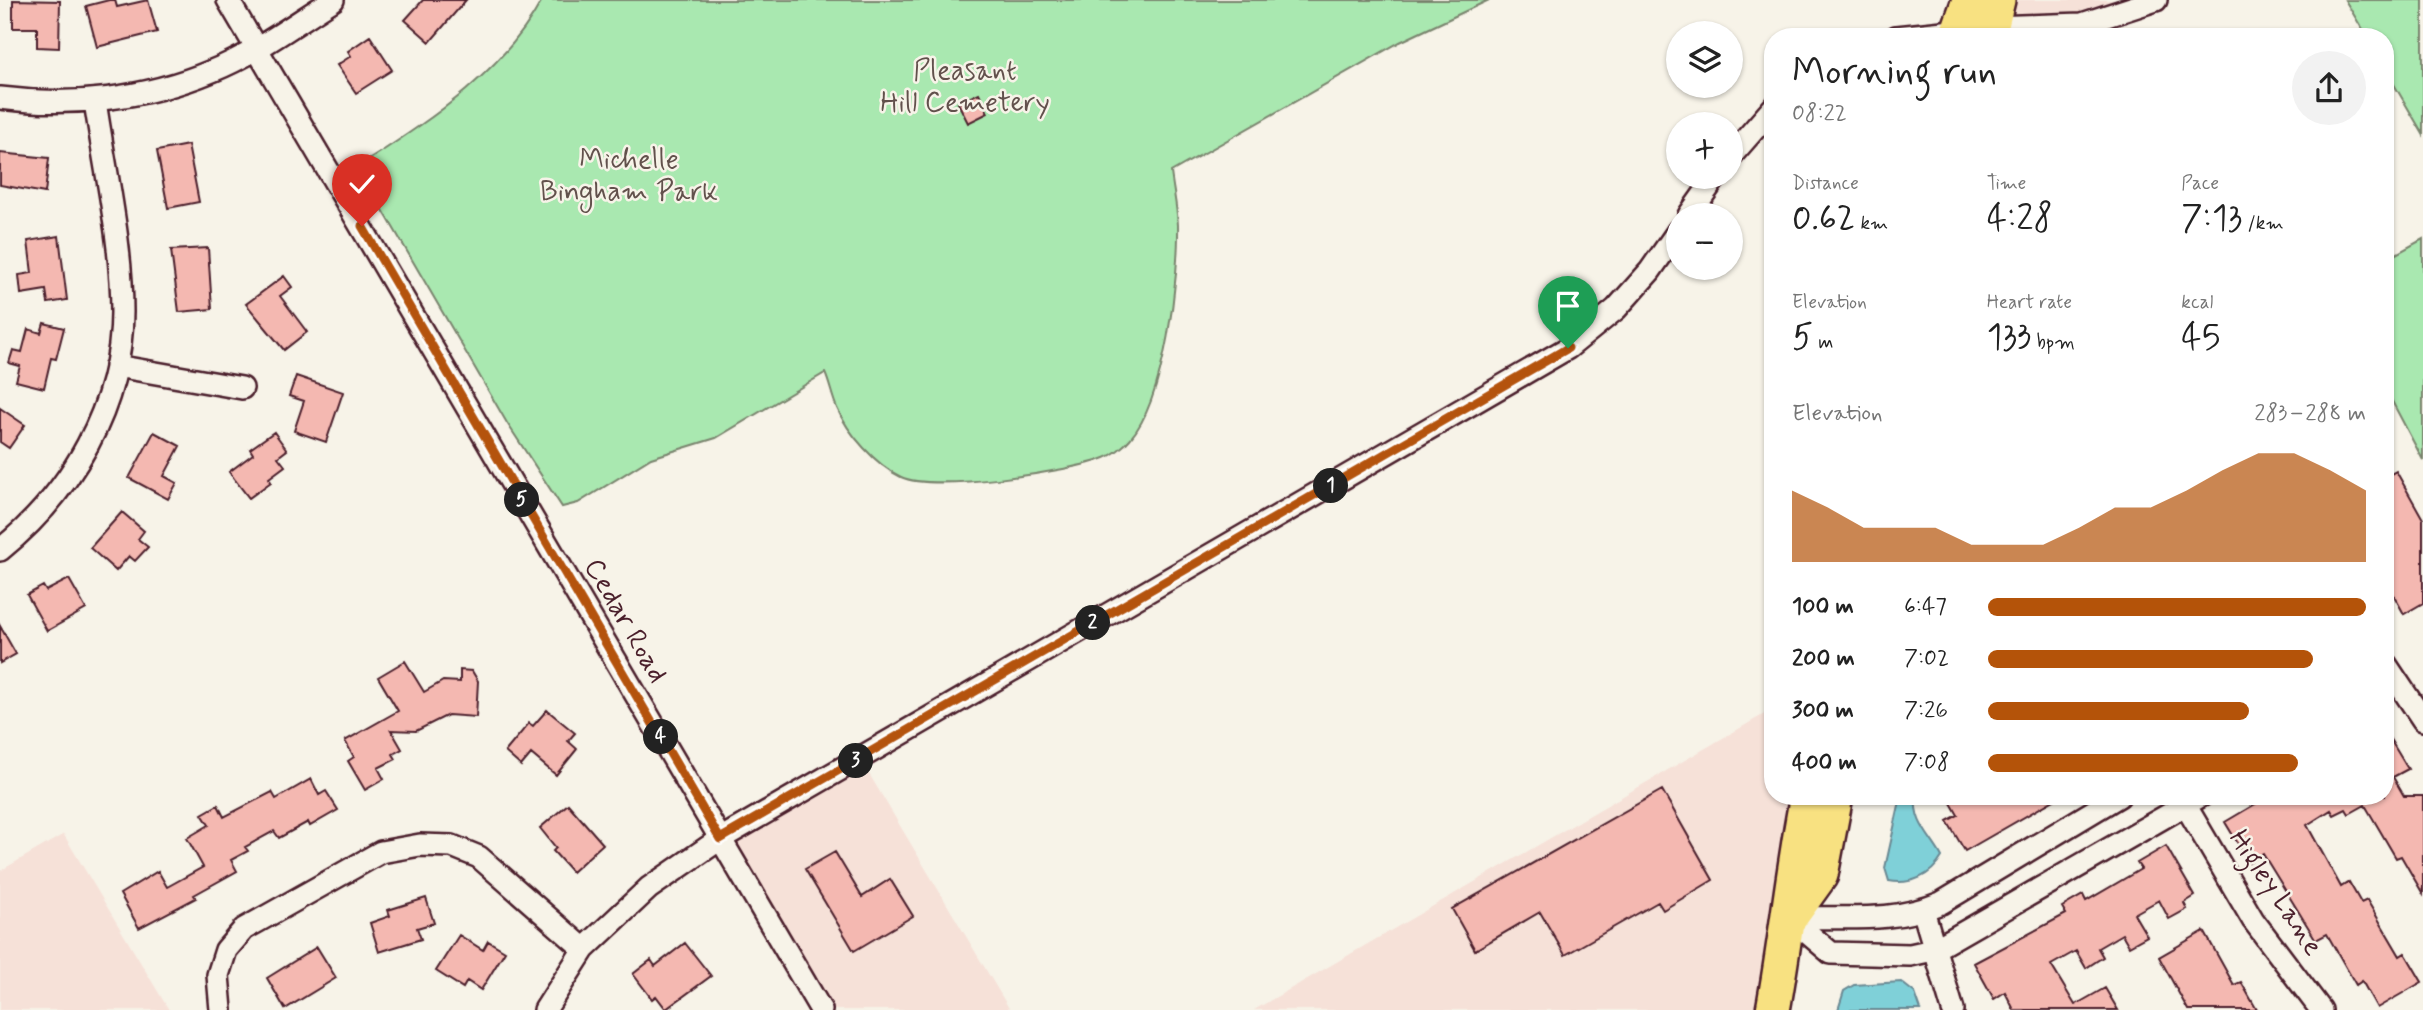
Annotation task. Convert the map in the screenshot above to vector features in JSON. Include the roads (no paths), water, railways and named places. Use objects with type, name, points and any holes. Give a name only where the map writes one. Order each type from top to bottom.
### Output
[{"type":"main road","points":[[1773,1010],[1790,918],[1791,878],[1805,805]]},
{"type":"main road","points":[[1790,918],[1821,875],[1834,805]]},
{"type":"street","name":"Cedar Road","points":[[228,0],[821,1010]]},
{"type":"street","points":[[0,98],[30,102],[95,101],[212,72],[257,49],[333,0]]},
{"type":"street","points":[[1942,28],[1977,21],[2082,24],[2156,0]]},
{"type":"street","points":[[0,550],[47,507],[69,478],[93,435],[116,366],[122,315],[121,277],[95,101]]},
{"type":"street","points":[[1743,142],[1764,118]]},
{"type":"street","points":[[545,1010],[584,949],[649,888],[720,839],[1568,348],[1616,309],[1650,271],[1666,248]]},
{"type":"street","points":[[116,366],[242,388]]},
{"type":"street","points":[[2394,690],[2423,720]]},
{"type":"street","points":[[1790,918],[1888,918],[1923,911],[2104,805]]},
{"type":"street","points":[[1790,918],[1831,953],[1910,955],[1933,950],[2179,805]]},
{"type":"street","name":"Higley Lane","points":[[2192,805],[2253,920],[2321,1010]]},
{"type":"street","points":[[221,1010],[218,975],[226,950],[244,929],[382,852],[420,845],[452,846],[479,857],[584,949]]},
{"type":"street","points":[[1923,911],[1952,1010]]},
{"type":"water","points":[[1899,805],[1916,805],[1923,828],[1942,857],[1926,874],[1905,882],[1889,881],[1885,868]]},
{"type":"water","points":[[1901,982],[1915,993],[1921,1010],[1838,1010],[1844,991],[1854,985]]},
{"type":"park label","name":"Pleasant Hill Cemetery","points":[[965,87]]},
{"type":"park label","name":"Michelle Bingham Park","points":[[629,176]]}]
